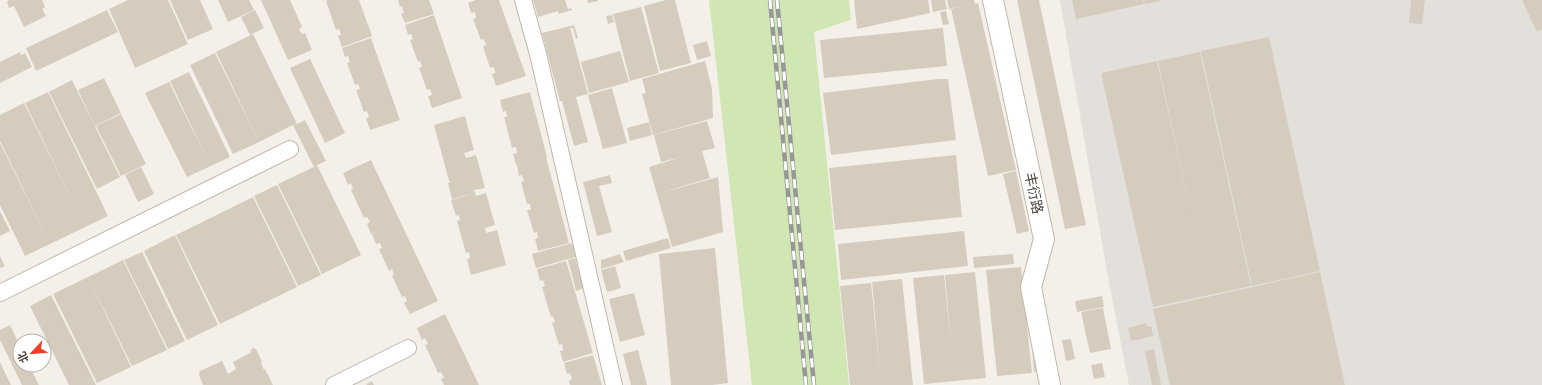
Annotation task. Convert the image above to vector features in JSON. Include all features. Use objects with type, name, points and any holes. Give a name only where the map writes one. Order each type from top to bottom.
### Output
[{"type":"street","points":[[523,0],[538,54],[614,385]]},
{"type":"street","name":"丰衍路","points":[[993,0],[1044,239],[1030,287],[1050,385]]},
{"type":"street","points":[[0,293],[290,149]]},
{"type":"street","points":[[334,385],[408,348]]},
{"type":"shaded area","points":[[1060,0],[1542,0],[1542,385],[1129,385],[1109,283]]},
{"type":"green space","points":[[709,0],[849,0],[851,20],[814,32],[849,385],[752,385]]},
{"type":"building","points":[[9,0],[42,0],[45,7],[42,9],[46,16],[24,27],[14,6],[9,8],[7,2]]},
{"type":"building","points":[[128,0],[168,0],[188,44],[135,68],[109,9]]},
{"type":"building","points":[[170,0],[200,0],[213,29],[188,40]]},
{"type":"building","points":[[218,0],[249,0],[254,10],[228,22]]},
{"type":"building","points":[[261,0],[290,0],[302,27],[299,29],[302,34],[305,33],[312,50],[288,60]]},
{"type":"building","points":[[359,0],[372,36],[342,47],[338,36],[341,35],[339,29],[336,30],[326,1]]},
{"type":"building","points":[[398,0],[429,0],[434,14],[405,23],[401,14],[404,13],[402,6],[400,7]]},
{"type":"building","points":[[476,0],[499,0],[526,76],[496,86],[492,74],[495,73],[494,67],[490,68],[483,46],[486,45],[484,39],[481,40],[473,19],[476,18],[475,12],[471,13],[468,3]]},
{"type":"building","points":[[533,0],[565,0],[568,9],[571,8],[572,10],[559,14],[558,11],[538,17]]},
{"type":"building","points":[[587,0],[598,0],[598,1],[588,3]]},
{"type":"building","points":[[666,0],[675,0],[691,63],[660,71],[644,6]]},
{"type":"building","points":[[854,0],[928,0],[930,13],[857,29]]},
{"type":"building","points":[[931,0],[945,0],[947,9],[933,12]]},
{"type":"building","points":[[947,0],[974,0],[975,4],[978,3],[1016,170],[988,176],[951,9],[964,6],[949,9]]},
{"type":"building","points":[[1017,0],[1039,0],[1086,225],[1065,229]]},
{"type":"building","points":[[1072,0],[1143,0],[1144,4],[1076,19]]},
{"type":"building","points":[[1144,0],[1160,0],[1160,1],[1145,4]]},
{"type":"building","points":[[1411,0],[1425,0],[1422,24],[1409,23]]},
{"type":"building","points":[[1522,0],[1542,0],[1542,29],[1537,32]]},
{"type":"building","points":[[641,7],[659,73],[630,81],[613,14]]},
{"type":"building","points":[[107,10],[118,32],[36,71],[26,48]]},
{"type":"building","points":[[255,10],[264,28],[250,35],[241,17]]},
{"type":"building","points":[[946,11],[949,24],[943,25],[940,12]]},
{"type":"building","points":[[434,15],[462,98],[432,108],[428,96],[432,95],[430,89],[427,90],[419,68],[422,67],[420,61],[418,62],[410,40],[413,39],[411,34],[408,35],[405,25]]},
{"type":"building","points":[[612,15],[614,22],[608,24],[606,16]]},
{"type":"building","points":[[574,25],[578,38],[576,39],[573,28],[570,28],[588,94],[576,97],[588,142],[574,146],[562,101],[560,101],[542,33]]},
{"type":"building","points":[[943,28],[947,66],[824,78],[820,40]]},
{"type":"building","points":[[253,34],[297,124],[305,120],[326,161],[317,165],[361,255],[322,274],[278,184],[314,167],[293,125],[259,142],[216,52]]},
{"type":"building","points":[[1269,37],[1320,271],[1252,286],[1201,51]]},
{"type":"building","points":[[371,38],[400,120],[370,130],[366,118],[369,117],[367,111],[364,112],[356,90],[360,89],[358,84],[355,85],[347,63],[350,62],[348,56],[345,57],[342,48]]},
{"type":"building","points":[[707,41],[711,56],[697,60],[693,45]]},
{"type":"building","points":[[620,51],[629,82],[589,93],[581,62]]},
{"type":"building","points":[[20,52],[21,55],[25,53],[32,67],[0,83],[0,62]]},
{"type":"building","points":[[1200,52],[1251,286],[1153,307],[1101,73],[1157,61],[1193,223],[1158,61]]},
{"type":"building","points":[[215,53],[259,142],[233,154],[190,65]]},
{"type":"building","points":[[310,59],[345,133],[325,143],[290,68]]},
{"type":"building","points":[[705,61],[712,89],[713,118],[653,135],[642,94],[646,93],[642,79]]},
{"type":"building","points":[[189,72],[230,157],[187,177],[145,93],[169,82],[209,163],[170,81]]},
{"type":"building","points":[[104,78],[121,113],[95,126],[78,90]]},
{"type":"building","points":[[948,79],[956,140],[831,155],[823,93]]},
{"type":"building","points":[[72,80],[120,177],[97,189],[49,92]]},
{"type":"building","points":[[612,88],[627,143],[603,149],[588,95]]},
{"type":"building","points":[[48,92],[108,216],[50,244],[0,141],[0,115],[24,103],[77,211],[25,103]]},
{"type":"building","points":[[530,92],[547,157],[516,165],[513,154],[517,153],[516,147],[512,148],[504,117],[507,117],[506,111],[503,112],[500,100]]},
{"type":"building","points":[[121,114],[146,164],[121,176],[96,126]]},
{"type":"building","points":[[465,116],[474,150],[464,153],[466,158],[476,155],[485,188],[474,190],[475,193],[452,199],[448,183],[450,183],[434,125]]},
{"type":"building","points":[[707,121],[715,148],[702,151],[710,178],[657,194],[649,167],[681,157],[661,162],[654,135]]},
{"type":"building","points":[[649,122],[652,135],[630,141],[627,128]]},
{"type":"building","points":[[0,143],[50,244],[25,256],[0,205]]},
{"type":"building","points":[[956,155],[962,217],[835,230],[829,168]]},
{"type":"building","points":[[546,157],[569,243],[538,251],[535,239],[538,238],[537,232],[534,233],[527,210],[531,210],[530,204],[527,204],[521,182],[524,181],[522,175],[519,176],[517,165]]},
{"type":"building","points":[[371,160],[438,301],[410,314],[404,303],[407,301],[405,296],[402,297],[392,276],[394,275],[392,269],[389,271],[379,249],[382,248],[380,243],[376,244],[372,234],[381,229],[371,234],[367,224],[370,222],[367,217],[364,218],[351,190],[353,188],[351,183],[348,185],[343,173]]},
{"type":"building","points":[[141,167],[154,194],[138,202],[125,175]]},
{"type":"building","points":[[1016,171],[1029,231],[1017,234],[1003,174]]},
{"type":"building","points":[[610,175],[612,183],[599,186],[612,232],[597,236],[583,182]]},
{"type":"building","points":[[718,177],[723,232],[672,247],[657,194]]},
{"type":"building","points":[[277,185],[321,275],[298,286],[254,196]]},
{"type":"building","points":[[475,193],[476,196],[486,193],[495,225],[485,228],[486,233],[497,230],[506,265],[471,275],[467,259],[470,258],[469,252],[466,253],[457,221],[460,220],[459,215],[456,216],[451,200]]},
{"type":"building","points":[[253,197],[297,287],[220,324],[176,235]]},
{"type":"building","points":[[0,211],[10,231],[0,236]]},
{"type":"building","points":[[964,231],[968,266],[841,280],[838,244]]},
{"type":"building","points":[[175,235],[218,325],[187,340],[144,251]]},
{"type":"building","points":[[668,238],[671,248],[626,261],[623,251]]},
{"type":"building","points":[[572,243],[576,257],[536,268],[532,254]]},
{"type":"building","points":[[715,248],[728,383],[712,385],[671,385],[659,254]]},
{"type":"building","points":[[142,252],[185,341],[168,349],[124,260]]},
{"type":"building","points":[[620,254],[624,262],[601,269],[601,260]]},
{"type":"building","points":[[1013,254],[1014,264],[974,268],[973,257]]},
{"type":"building","points":[[0,256],[5,266],[0,268]]},
{"type":"building","points":[[575,258],[584,288],[576,291],[568,260]]},
{"type":"building","points":[[123,260],[167,350],[132,366],[88,277]]},
{"type":"building","points":[[566,261],[593,353],[563,362],[560,351],[563,350],[562,344],[559,345],[552,323],[555,322],[553,316],[551,317],[542,287],[545,286],[543,280],[540,281],[537,269]]},
{"type":"building","points":[[615,266],[621,288],[607,292],[601,270]]},
{"type":"building","points":[[1021,267],[1032,373],[997,376],[986,270]]},
{"type":"building","points":[[975,272],[986,378],[924,384],[913,278],[944,275],[951,344],[945,275]]},
{"type":"building","points":[[1320,272],[1345,385],[1170,385],[1153,309]]},
{"type":"building","points":[[88,277],[131,367],[97,383],[53,294]]},
{"type":"building","points":[[902,279],[913,385],[850,385],[840,286],[871,283],[880,372],[872,282]]},
{"type":"building","points":[[634,293],[645,335],[620,342],[609,299]]},
{"type":"building","points":[[51,295],[96,385],[69,385],[52,351],[52,333],[43,333],[30,306]]},
{"type":"building","points":[[1102,296],[1104,307],[1077,312],[1075,301]]},
{"type":"building","points":[[1103,308],[1111,349],[1090,353],[1081,312]]},
{"type":"building","points":[[445,314],[479,385],[444,385],[441,379],[444,378],[441,372],[438,373],[425,345],[428,344],[425,338],[422,340],[417,328]]},
{"type":"building","points":[[1146,323],[1147,327],[1151,326],[1153,336],[1131,341],[1128,328]]},
{"type":"building","points":[[10,325],[14,333],[12,333],[12,365],[0,340],[0,330]]},
{"type":"building","points":[[1071,339],[1075,359],[1066,361],[1062,340]]},
{"type":"building","points":[[1039,346],[1041,371],[1034,372],[1032,347]]},
{"type":"building","points":[[253,348],[256,349],[264,370],[265,369],[273,385],[203,385],[199,375],[200,371],[222,361],[228,374],[236,369],[233,362],[250,353]]},
{"type":"building","points":[[1154,349],[1161,385],[1152,385],[1145,351]]},
{"type":"building","points":[[638,350],[647,385],[631,385],[623,354]]},
{"type":"building","points":[[593,355],[602,385],[570,385],[569,381],[572,379],[570,373],[567,374],[564,363]]},
{"type":"building","points":[[0,362],[11,385],[0,385]]},
{"type":"building","points":[[1102,363],[1105,377],[1094,379],[1091,365]]},
{"type":"building","points":[[16,373],[33,373],[39,385],[22,385]]},
{"type":"building","points":[[372,381],[374,385],[366,384]]},
{"type":"railway","points":[[770,0],[806,385]]},
{"type":"railway","points":[[777,0],[814,385]]}]
